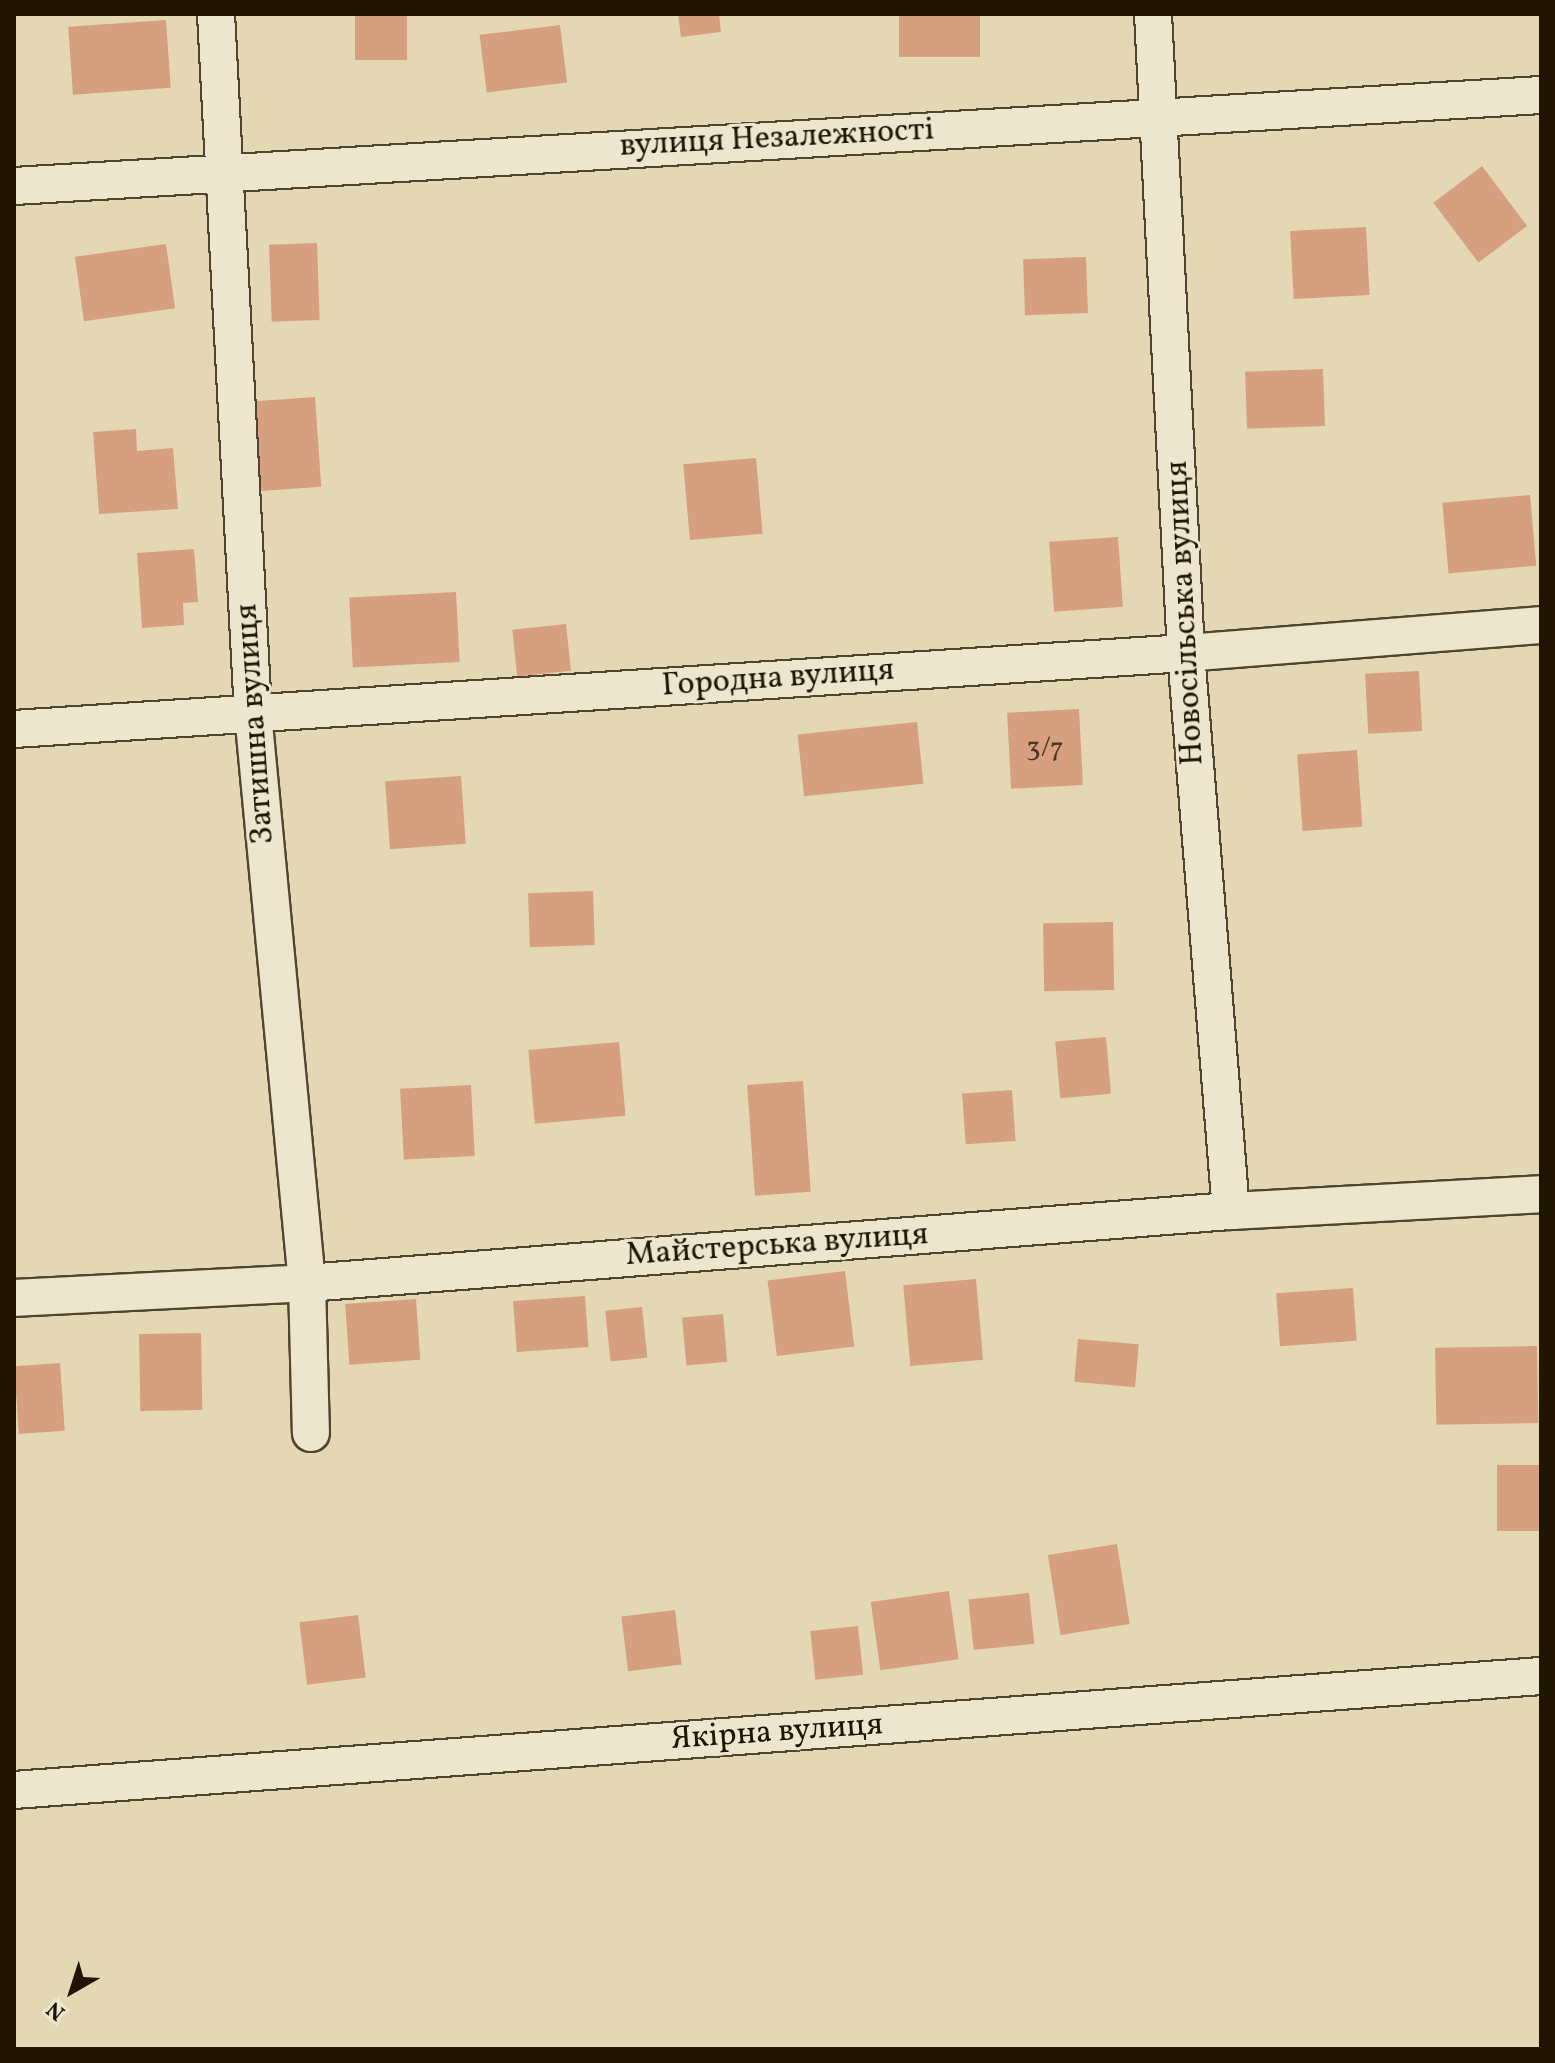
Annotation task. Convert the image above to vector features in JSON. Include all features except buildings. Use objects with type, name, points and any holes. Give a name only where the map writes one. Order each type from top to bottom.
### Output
[{"type":"street","name":"Затишна вулиця","points":[[216,14],[253,713],[307,1283],[311,1433]]},
{"type":"street","name":"Новосільська вулиця","points":[[1153,14],[1161,116],[1186,653],[1231,1211]]},
{"type":"street","name":"вулиця Незалежності","points":[[14,186],[1541,95]]},
{"type":"street","name":"Городна вулиця","points":[[14,729],[1186,653],[1541,625]]},
{"type":"street","name":"Майстерська вулиця","points":[[14,1298],[307,1283],[1231,1211],[1541,1194]]},
{"type":"street","name":"Якірна вулиця","points":[[14,1790],[1541,1676]]}]
